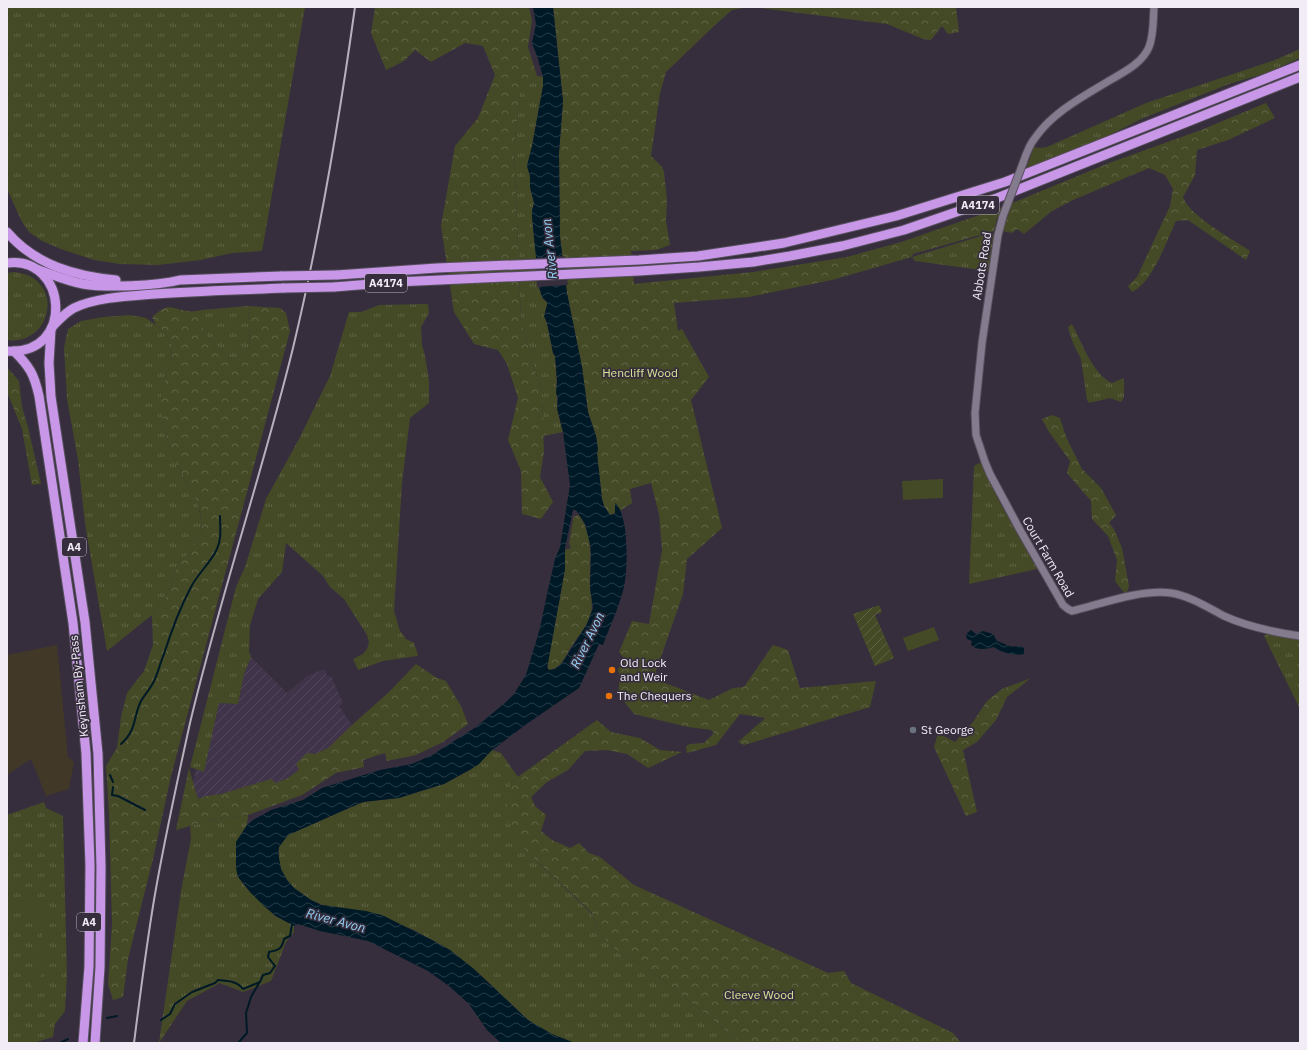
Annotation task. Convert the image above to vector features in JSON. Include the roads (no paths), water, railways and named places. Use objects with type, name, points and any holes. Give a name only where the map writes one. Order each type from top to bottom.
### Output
[{"type":"highway","name":"A4174","points":[[36,269],[72,281],[94,285],[139,285],[180,280],[337,275],[437,268],[639,260],[698,256],[739,250],[807,238],[896,216],[1005,182],[1300,65]]},
{"type":"highway","name":"A4174","points":[[52,328],[67,312],[86,304],[138,295],[334,287],[396,282],[699,267],[790,256],[842,246],[904,230],[997,198],[1300,77]]},
{"type":"highway","points":[[7,232],[17,244],[28,253],[55,267],[89,276],[121,281],[172,282]]},
{"type":"highway","points":[[7,255],[20,263],[36,269]]},
{"type":"highway","points":[[7,263],[20,263]]},
{"type":"highway","name":"Keynsham By-Pass","points":[[36,269],[50,283],[54,291],[56,308],[52,328],[49,363],[51,398],[85,622],[98,754],[102,867],[100,967],[95,1043]]},
{"type":"highway","points":[[11,351],[20,351],[34,346],[42,341],[52,328]]},
{"type":"highway","name":"Keynsham By-Pass","points":[[11,351],[27,364],[36,385],[41,409],[73,623],[86,753],[90,865],[89,967],[83,1043]]},
{"type":"street","name":"Abbots Road","points":[[975,424],[983,335],[999,231],[1003,216],[1030,145],[1035,137],[1057,115],[1077,100],[1133,66],[1142,57],[1149,47],[1152,36],[1154,7]]},
{"type":"street","name":"Court Farm Road","points":[[975,424],[980,449],[990,474],[1062,605],[1068,609],[1072,611],[1137,595],[1170,593],[1179,594],[1250,627],[1270,632],[1300,636]]},
{"type":"water","name":"River Avon","points":[[533,7],[553,7],[563,101],[559,153],[560,237],[567,293],[582,367],[588,412],[596,436],[602,499],[604,506],[610,515],[615,514],[615,503],[620,509],[623,518],[627,556],[622,594],[603,645],[599,644],[579,688],[492,750],[479,764],[444,784],[399,798],[363,802],[349,808],[288,835],[279,847],[278,852],[281,869],[287,880],[294,888],[311,900],[322,905],[366,911],[382,915],[432,940],[450,950],[474,969],[528,1020],[552,1034],[575,1043],[501,1043],[487,1030],[469,1004],[449,986],[428,971],[368,941],[320,931],[298,924],[294,926],[276,916],[250,892],[238,877],[236,868],[236,842],[247,825],[253,820],[271,810],[303,800],[322,788],[380,770],[412,764],[432,755],[476,727],[506,702],[514,694],[526,675],[540,628],[555,559],[560,547],[570,485],[563,432],[557,408],[558,398],[556,393],[557,381],[555,356],[544,316],[547,302],[542,297],[539,287],[532,217],[534,203],[527,166],[543,86],[543,77],[532,43],[536,24]],"holes":[[[573,510],[576,510],[585,524],[590,544],[590,588],[593,608],[587,624],[562,663],[555,669],[549,670],[547,667],[565,569],[565,548]]]},
{"type":"water","points":[[971,630],[976,634],[983,631],[993,634],[997,641],[1008,645],[1020,646],[1024,648],[1024,654],[1008,654],[994,647],[982,649],[976,648],[971,645],[972,641],[967,639],[966,634]]},
{"type":"waterway","points":[[121,744],[130,734],[138,707],[155,680],[172,629],[186,597],[196,579],[211,559],[219,545],[220,516]]},
{"type":"waterway","points":[[110,775],[113,782]]},
{"type":"waterway","points":[[113,787],[112,795],[118,796],[145,810]]},
{"type":"waterway","points":[[161,1020],[170,1014],[175,1004],[192,992],[215,983],[218,980],[235,983],[243,989],[260,982],[263,975],[270,973],[275,966],[268,957],[269,952],[278,950],[281,947],[284,939],[290,936],[292,924]]},
{"type":"waterway","points":[[238,1043],[247,1033],[246,1013],[251,997],[259,983]]},
{"type":"waterway","points":[[107,1018],[117,1016]]},
{"type":"waterway","points":[[60,1043],[68,1039]]},
{"type":"railway","points":[[134,1043],[154,900],[190,723],[214,629],[281,395],[303,306],[328,178],[355,7]]},
{"type":"place","name":"Old Lock and Weir","points":[[612,670]]},
{"type":"place","name":"The Chequers","points":[[609,696]]},
{"type":"place","name":"St George","points":[[913,730]]},
{"type":"park label","name":"Hencliff Wood","points":[[640,373]]},
{"type":"park label","name":"Cleeve Wood","points":[[759,995]]}]
